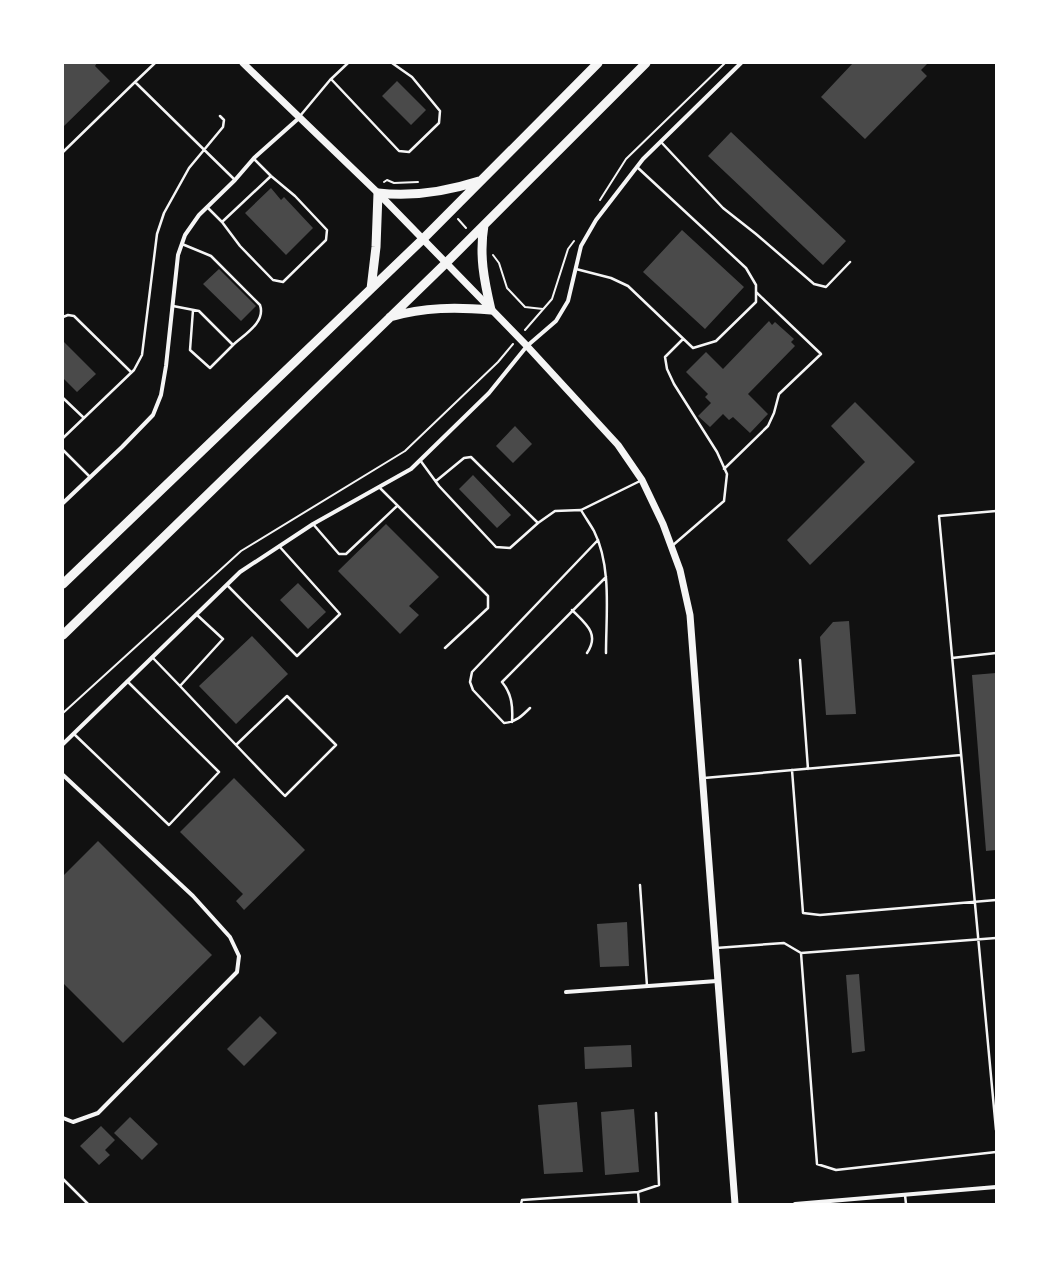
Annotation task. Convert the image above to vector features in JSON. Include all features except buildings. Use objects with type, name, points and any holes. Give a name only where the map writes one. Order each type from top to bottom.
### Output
[{"type":"highway","points":[[63,584],[423,239],[598,63]]},
{"type":"highway","points":[[63,635],[446,263],[646,63]]},
{"type":"highway","points":[[371,289],[376,247],[378,193],[402,196],[420,195],[459,188],[480,181]]},
{"type":"highway","points":[[389,318],[410,312],[437,308],[491,310],[483,276],[481,243],[484,225]]},
{"type":"street","points":[[243,63],[378,193],[527,346],[618,445],[642,480],[672,547],[680,570],[690,614],[735,1204]]},
{"type":"street","points":[[63,744],[240,572],[313,524],[411,469],[489,393],[527,346],[556,321],[568,301],[581,246],[596,220],[637,167],[660,142],[741,63]]},
{"type":"street","points":[[63,503],[122,447],[153,414],[161,395],[166,366],[178,255],[185,235],[207,207],[235,180],[254,158],[299,118]]},
{"type":"street","points":[[63,775],[194,896],[230,937],[239,956],[237,972],[98,1113],[73,1122],[63,1118]]},
{"type":"street","points":[[566,992],[717,981]]},
{"type":"street","points":[[795,1204],[996,1187]]},
{"type":"lane","points":[[63,152],[155,63]]},
{"type":"lane","points":[[299,118],[331,79],[348,63]]},
{"type":"lane","points":[[331,79],[399,151],[410,152],[440,123],[440,111],[412,77],[392,63]]},
{"type":"lane","points":[[135,82],[235,180]]},
{"type":"lane","points":[[63,438],[131,372],[142,355],[157,234],[164,213],[189,168],[223,127],[224,120],[220,116]]},
{"type":"lane","points":[[660,142],[723,208],[814,284],[826,286],[850,262]]},
{"type":"lane","points":[[207,207],[222,222],[240,246],[273,280],[283,282],[326,240],[327,230],[295,196],[271,176],[254,158]]},
{"type":"lane","points":[[576,268],[612,278],[628,286],[693,348],[704,346],[716,341],[756,302],[756,285],[746,268],[637,167]]},
{"type":"lane","points":[[222,222],[271,176]]},
{"type":"lane","points":[[182,244],[211,256],[260,305],[262,310],[259,322],[210,368],[190,350],[193,310]]},
{"type":"lane","points":[[724,469],[768,426],[774,413],[779,394],[821,354],[756,291]]},
{"type":"lane","points":[[172,306],[199,311],[233,345]]},
{"type":"lane","points":[[63,317],[68,315],[74,316],[131,372]]},
{"type":"lane","points":[[672,547],[724,501],[727,474],[717,452],[674,384],[667,369],[665,358],[683,339]]},
{"type":"lane","points":[[63,398],[84,418]]},
{"type":"lane","points":[[63,450],[90,477]]},
{"type":"lane","points":[[436,481],[464,458],[470,457],[538,523]]},
{"type":"lane","points":[[420,460],[436,481],[496,548],[510,548],[538,523],[555,511],[581,510],[642,480]]},
{"type":"lane","points":[[379,487],[488,596],[488,608],[445,648]]},
{"type":"lane","points":[[313,524],[339,554],[346,554],[397,506]]},
{"type":"lane","points":[[581,510],[598,540],[606,577],[606,653]]},
{"type":"lane","points":[[996,512],[939,516],[996,1130]]},
{"type":"lane","points":[[530,708],[520,718],[512,722],[504,723],[473,690],[470,682],[472,672],[598,540]]},
{"type":"lane","points":[[226,584],[297,656],[340,614],[278,546]]},
{"type":"lane","points":[[512,722],[513,711],[511,697],[502,682],[606,577]]},
{"type":"lane","points":[[572,610],[590,628],[593,644],[587,653]]},
{"type":"lane","points":[[180,686],[223,639],[196,614]]},
{"type":"lane","points":[[952,658],[996,654]]},
{"type":"lane","points":[[151,657],[285,796],[336,745],[287,696],[236,745]]},
{"type":"lane","points":[[800,660],[808,769]]},
{"type":"lane","points":[[74,733],[169,824],[219,772],[127,681]]},
{"type":"lane","points":[[703,778],[961,755]]},
{"type":"lane","points":[[792,770],[803,912],[820,916],[996,900]]},
{"type":"lane","points":[[640,885],[647,986]]},
{"type":"lane","points":[[715,948],[784,943],[801,953],[996,938]]},
{"type":"lane","points":[[801,953],[817,1164],[836,1170],[996,1152]]},
{"type":"lane","points":[[521,1204],[522,1200],[638,1192],[659,1185],[656,1113]]},
{"type":"lane","points":[[63,1179],[88,1204]]},
{"type":"lane","points":[[638,1192],[639,1204]]},
{"type":"lane","points":[[905,1194],[906,1204]]},
{"type":"path","points":[[450,212],[473,235]]},
{"type":"path","points":[[481,243],[499,263],[507,288],[525,307],[543,309]]}]
